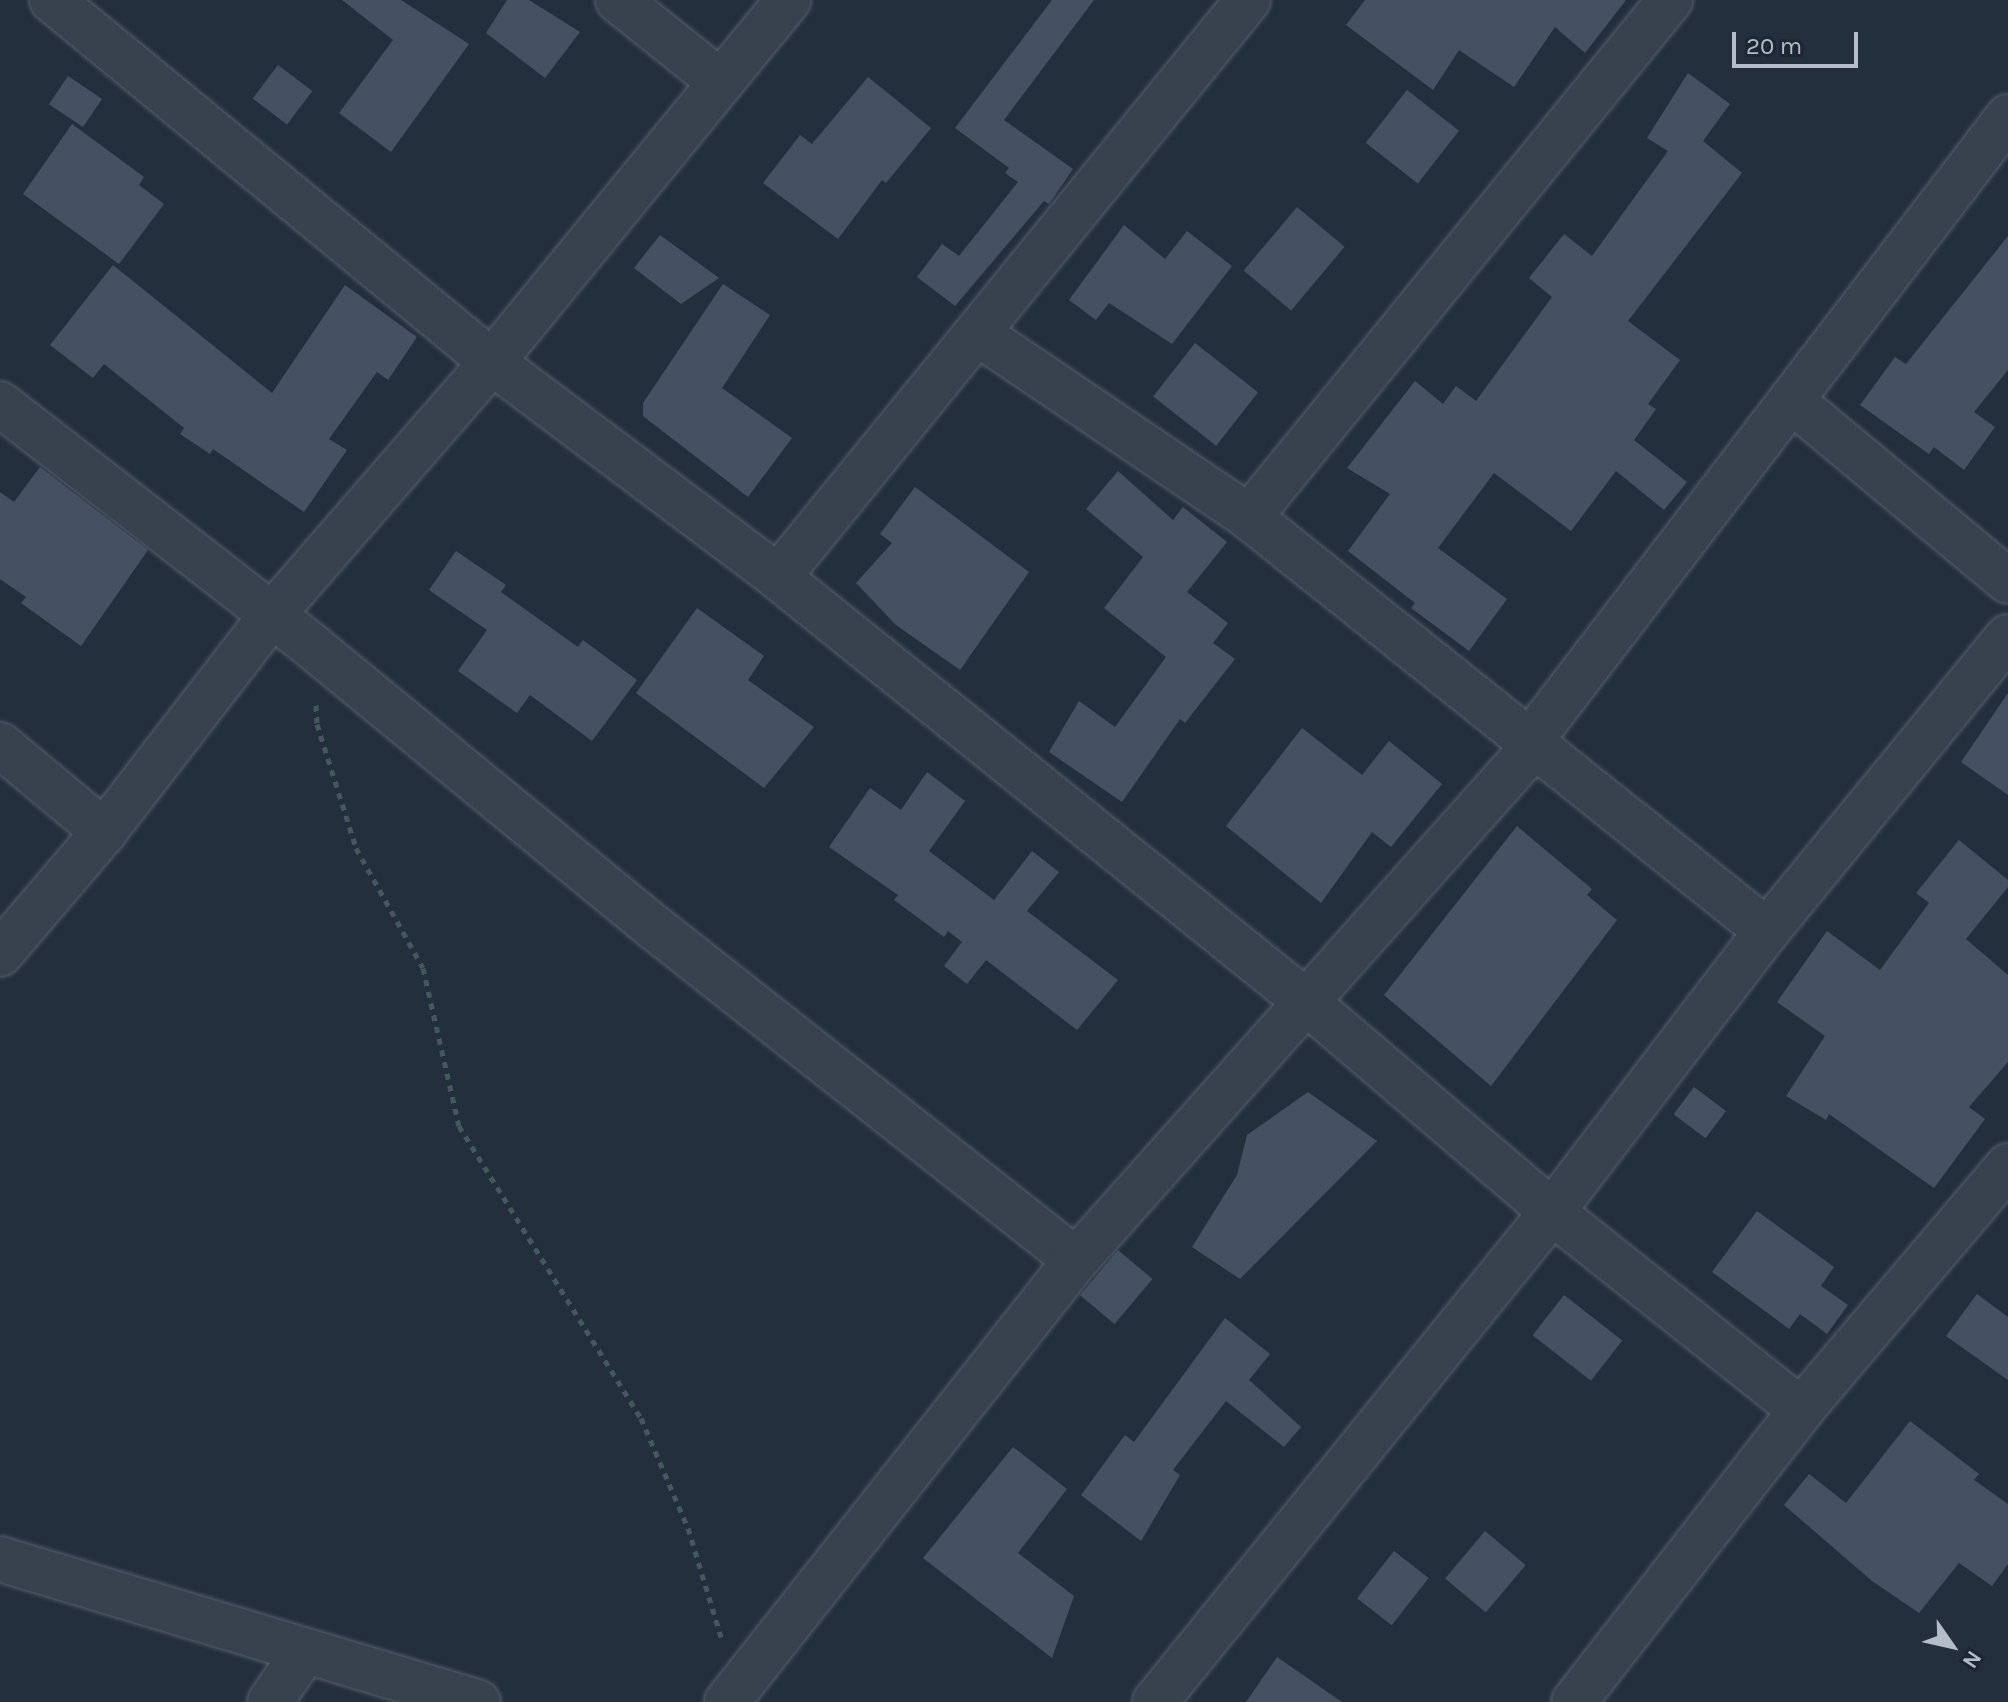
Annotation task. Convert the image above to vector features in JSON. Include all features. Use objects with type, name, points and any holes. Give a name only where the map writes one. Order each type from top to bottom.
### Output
[{"type":"street","points":[[52,0],[492,362],[778,577],[1304,1000],[1552,1212],[1801,1410]]},
{"type":"street","points":[[618,0],[718,80]]},
{"type":"street","points":[[0,954],[104,832],[271,616],[492,362],[718,80],[788,0]]},
{"type":"street","points":[[778,577],[1248,0]]},
{"type":"street","points":[[1249,517],[1670,0]]},
{"type":"street","points":[[732,1696],[1076,1260],[1534,742],[2008,117]]},
{"type":"street","points":[[979,334],[1249,517],[1767,931]]},
{"type":"street","points":[[1792,401],[2008,581]]},
{"type":"street","points":[[4,415],[314,648],[655,928],[1076,1260]]},
{"type":"street","points":[[1155,1702],[1552,1212],[1767,931],[2008,637]]},
{"type":"street","points":[[0,745],[104,832]]},
{"type":"street","points":[[1574,1702],[1801,1410],[2008,1166]]},
{"type":"street","points":[[0,1559],[303,1654],[478,1702]]},
{"type":"street","points":[[270,1702],[303,1654]]},
{"type":"path","points":[[314,648],[317,724],[356,848],[423,968],[459,1126],[641,1418],[688,1528],[732,1696]]},
{"type":"building","points":[[342,0],[401,0],[469,44],[391,152],[339,113],[393,40]]},
{"type":"building","points":[[507,0],[529,0],[580,32],[545,78],[486,33]]},
{"type":"building","points":[[1052,0],[1094,0],[1004,120],[1073,169],[1049,204],[1044,201],[955,306],[917,277],[942,244],[959,256],[1018,182],[1005,173],[1009,168],[955,128]]},
{"type":"building","points":[[1365,0],[1626,0],[1585,53],[1555,27],[1514,87],[1459,50],[1433,90],[1346,25]]},
{"type":"building","points":[[278,65],[312,91],[287,124],[253,99]]},
{"type":"building","points":[[1688,73],[1730,104],[1703,141],[1742,173],[1628,321],[1680,360],[1648,404],[1656,409],[1634,440],[1687,482],[1664,510],[1616,471],[1571,531],[1494,473],[1438,548],[1507,599],[1469,651],[1411,608],[1415,603],[1348,551],[1390,494],[1347,468],[1415,381],[1443,404],[1456,386],[1476,401],[1552,297],[1529,278],[1564,234],[1592,256],[1668,151],[1647,138]]},
{"type":"building","points":[[68,76],[102,99],[83,127],[49,104]]},
{"type":"building","points":[[868,77],[931,128],[886,183],[882,180],[838,239],[763,183],[800,135],[812,144]]},
{"type":"building","points":[[1407,90],[1459,131],[1418,183],[1366,143]]},
{"type":"building","points":[[72,124],[144,177],[139,185],[164,204],[119,264],[23,194]]},
{"type":"building","points":[[1297,207],[1344,247],[1291,310],[1244,271]]},
{"type":"building","points":[[1124,225],[1165,259],[1187,231],[1232,266],[1172,344],[1109,303],[1096,320],[1069,300]]},
{"type":"building","points":[[660,235],[719,278],[681,304],[634,268]]},
{"type":"building","points":[[2008,236],[2008,370],[1974,412],[1995,427],[1964,470],[1934,447],[1929,454],[1860,405],[1895,357],[1906,364]]},
{"type":"building","points":[[113,265],[272,393],[345,285],[417,337],[388,380],[377,372],[329,439],[347,450],[304,512],[213,449],[210,454],[180,434],[184,428],[104,364],[93,378],[50,345]]},
{"type":"building","points":[[723,284],[770,315],[722,388],[792,438],[748,497],[643,416],[643,403]]},
{"type":"building","points":[[1195,343],[1258,392],[1216,446],[1153,397]]},
{"type":"building","points":[[40,467],[148,550],[81,646],[21,603],[26,597],[0,579],[0,492],[14,502]]},
{"type":"building","points":[[1118,471],[1173,520],[1183,507],[1227,542],[1187,592],[1228,623],[1213,643],[1235,659],[1185,723],[1180,719],[1122,802],[1049,752],[1079,701],[1115,727],[1166,657],[1104,608],[1143,557],[1086,509]]},
{"type":"building","points":[[915,487],[1029,572],[960,670],[896,625],[856,583],[892,543],[880,534]]},
{"type":"building","points":[[456,551],[506,585],[501,592],[578,647],[583,640],[637,680],[592,741],[530,695],[517,713],[458,671],[487,630],[429,590]]},
{"type":"building","points":[[697,608],[764,656],[748,680],[814,727],[764,788],[636,693]]},
{"type":"building","points":[[2008,693],[2008,795],[1961,762]]},
{"type":"building","points":[[1302,728],[1362,775],[1389,741],[1442,784],[1391,847],[1372,832],[1321,903],[1226,826]]},
{"type":"building","points":[[927,772],[965,801],[929,851],[994,900],[1032,851],[1059,872],[1027,911],[1118,980],[1077,1030],[986,960],[967,984],[944,966],[962,942],[948,931],[944,937],[894,900],[898,895],[829,847],[870,788],[901,810]]},
{"type":"building","points":[[1517,826],[1592,889],[1587,895],[1617,920],[1491,1086],[1384,995]]},
{"type":"building","points":[[1959,840],[2008,880],[2008,887],[1966,939],[2008,975],[2008,1062],[1969,1107],[1985,1119],[1934,1188],[1829,1114],[1826,1120],[1786,1096],[1825,1036],[1777,1002],[1827,931],[1880,970],[1929,903],[1916,893]]},
{"type":"building","points":[[1694,1087],[1726,1111],[1705,1138],[1674,1114]]},
{"type":"building","points":[[1308,1092],[1377,1141],[1240,1279],[1192,1247],[1237,1175],[1247,1135]]},
{"type":"building","points":[[1757,1211],[1834,1267],[1821,1286],[1848,1305],[1827,1334],[1800,1314],[1789,1329],[1712,1272]]},
{"type":"building","points":[[1118,1250],[1152,1279],[1115,1324],[1080,1295]]},
{"type":"building","points":[[1977,1294],[2008,1317],[2008,1380],[1946,1336]]},
{"type":"building","points":[[1564,1295],[1622,1341],[1591,1381],[1533,1335]]},
{"type":"building","points":[[1225,1318],[1270,1354],[1249,1380],[1301,1427],[1284,1447],[1226,1401],[1173,1470],[1180,1475],[1141,1541],[1081,1495],[1125,1435],[1134,1442]]},
{"type":"building","points":[[1910,1421],[1979,1474],[1974,1480],[2008,1504],[2008,1564],[1992,1586],[1959,1563],[1919,1613],[1872,1581],[1784,1505],[1809,1474],[1846,1503]]},
{"type":"building","points":[[1013,1447],[1067,1489],[1018,1553],[1074,1596],[1052,1658],[923,1558]]},
{"type":"building","points":[[1485,1531],[1526,1565],[1486,1613],[1445,1578]]},
{"type":"building","points":[[1394,1551],[1429,1578],[1392,1625],[1357,1598]]},
{"type":"building","points":[[1277,1657],[1342,1702],[1246,1702]]}]
